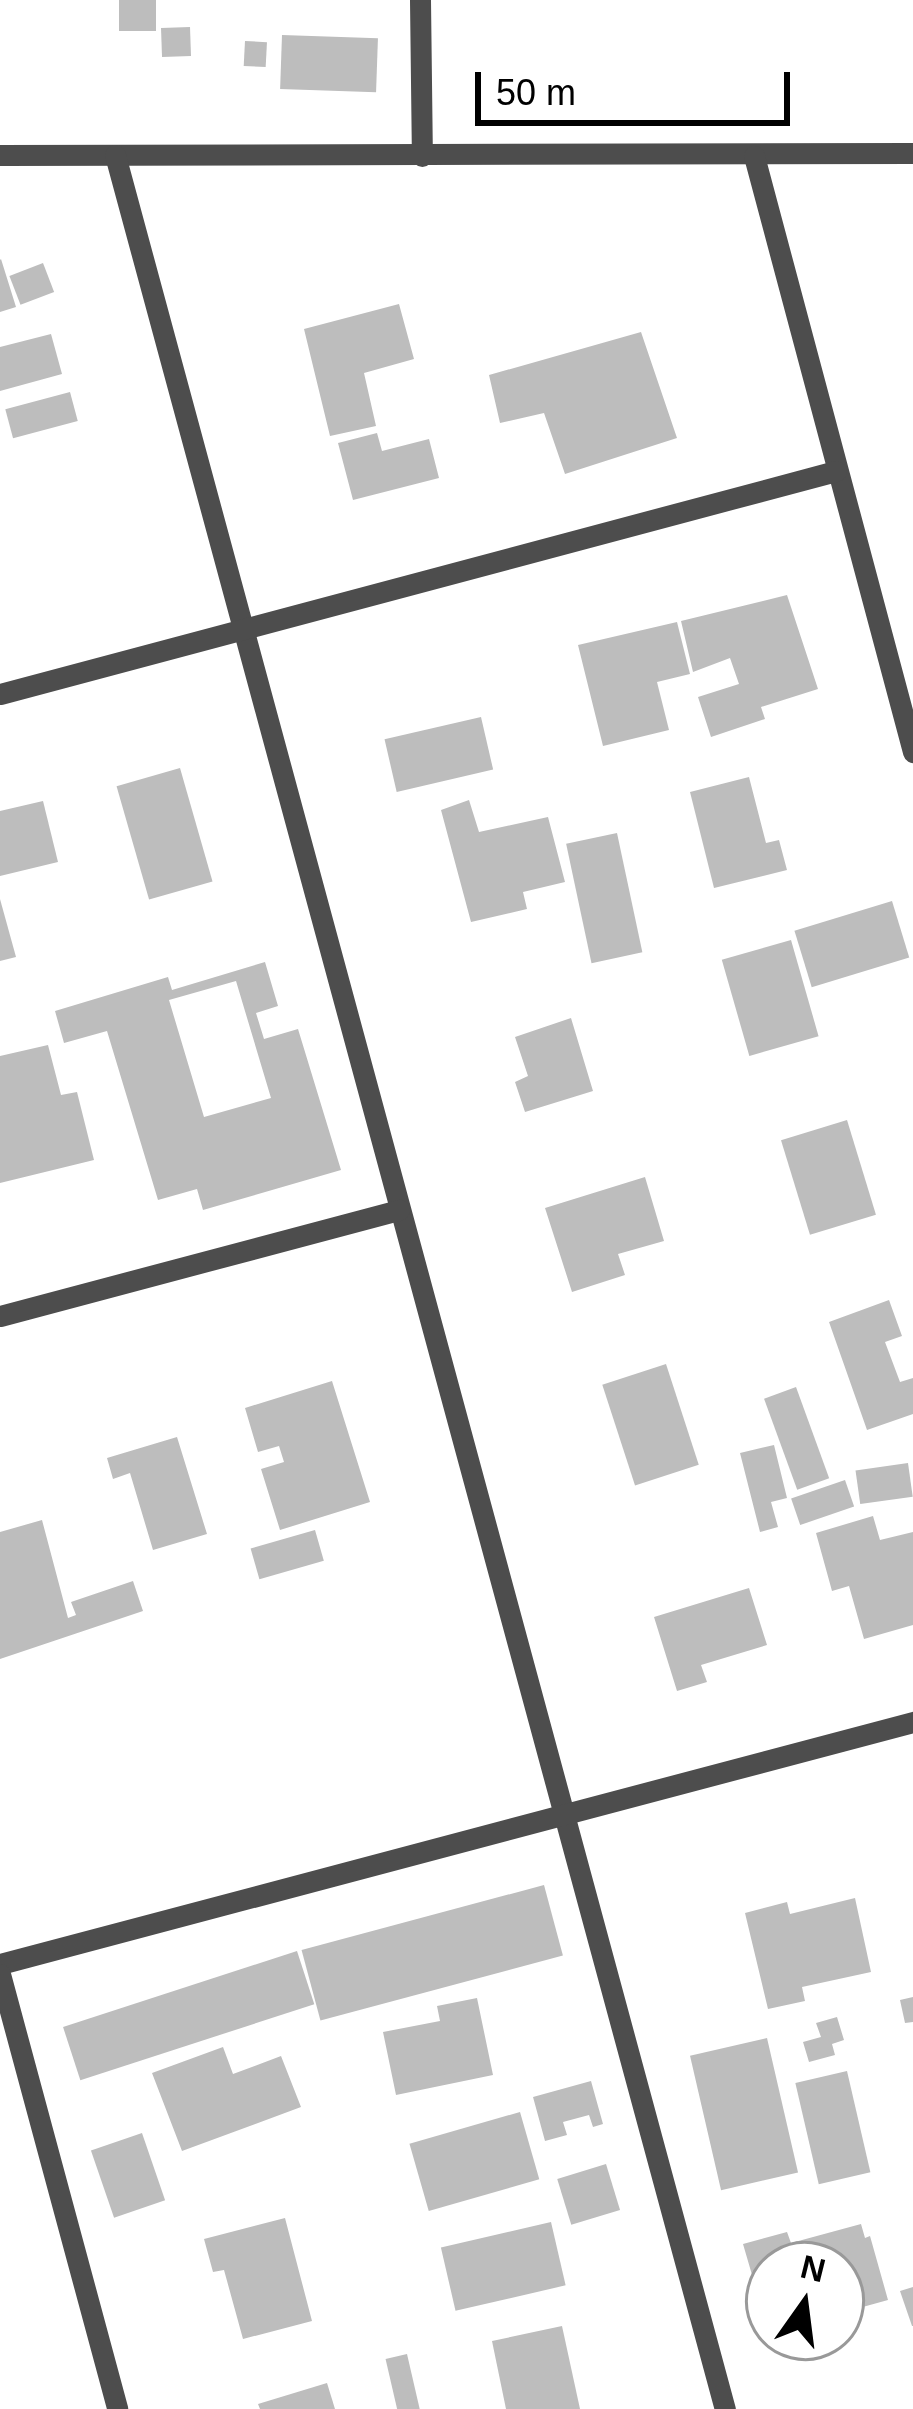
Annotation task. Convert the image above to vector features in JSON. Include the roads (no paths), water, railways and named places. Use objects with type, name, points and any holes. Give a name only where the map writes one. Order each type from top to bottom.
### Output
[{"type":"street","points":[[421,0],[422,156]]},
{"type":"street","points":[[0,154],[913,153]]},
{"type":"street","points":[[115,155],[725,2409]]},
{"type":"street","points":[[754,156],[913,752]]},
{"type":"street","points":[[0,694],[836,471]]},
{"type":"street","points":[[0,1316],[399,1210]]},
{"type":"street","points":[[0,1964],[913,1722]]},
{"type":"street","points":[[0,1974],[117,2409]]}]
